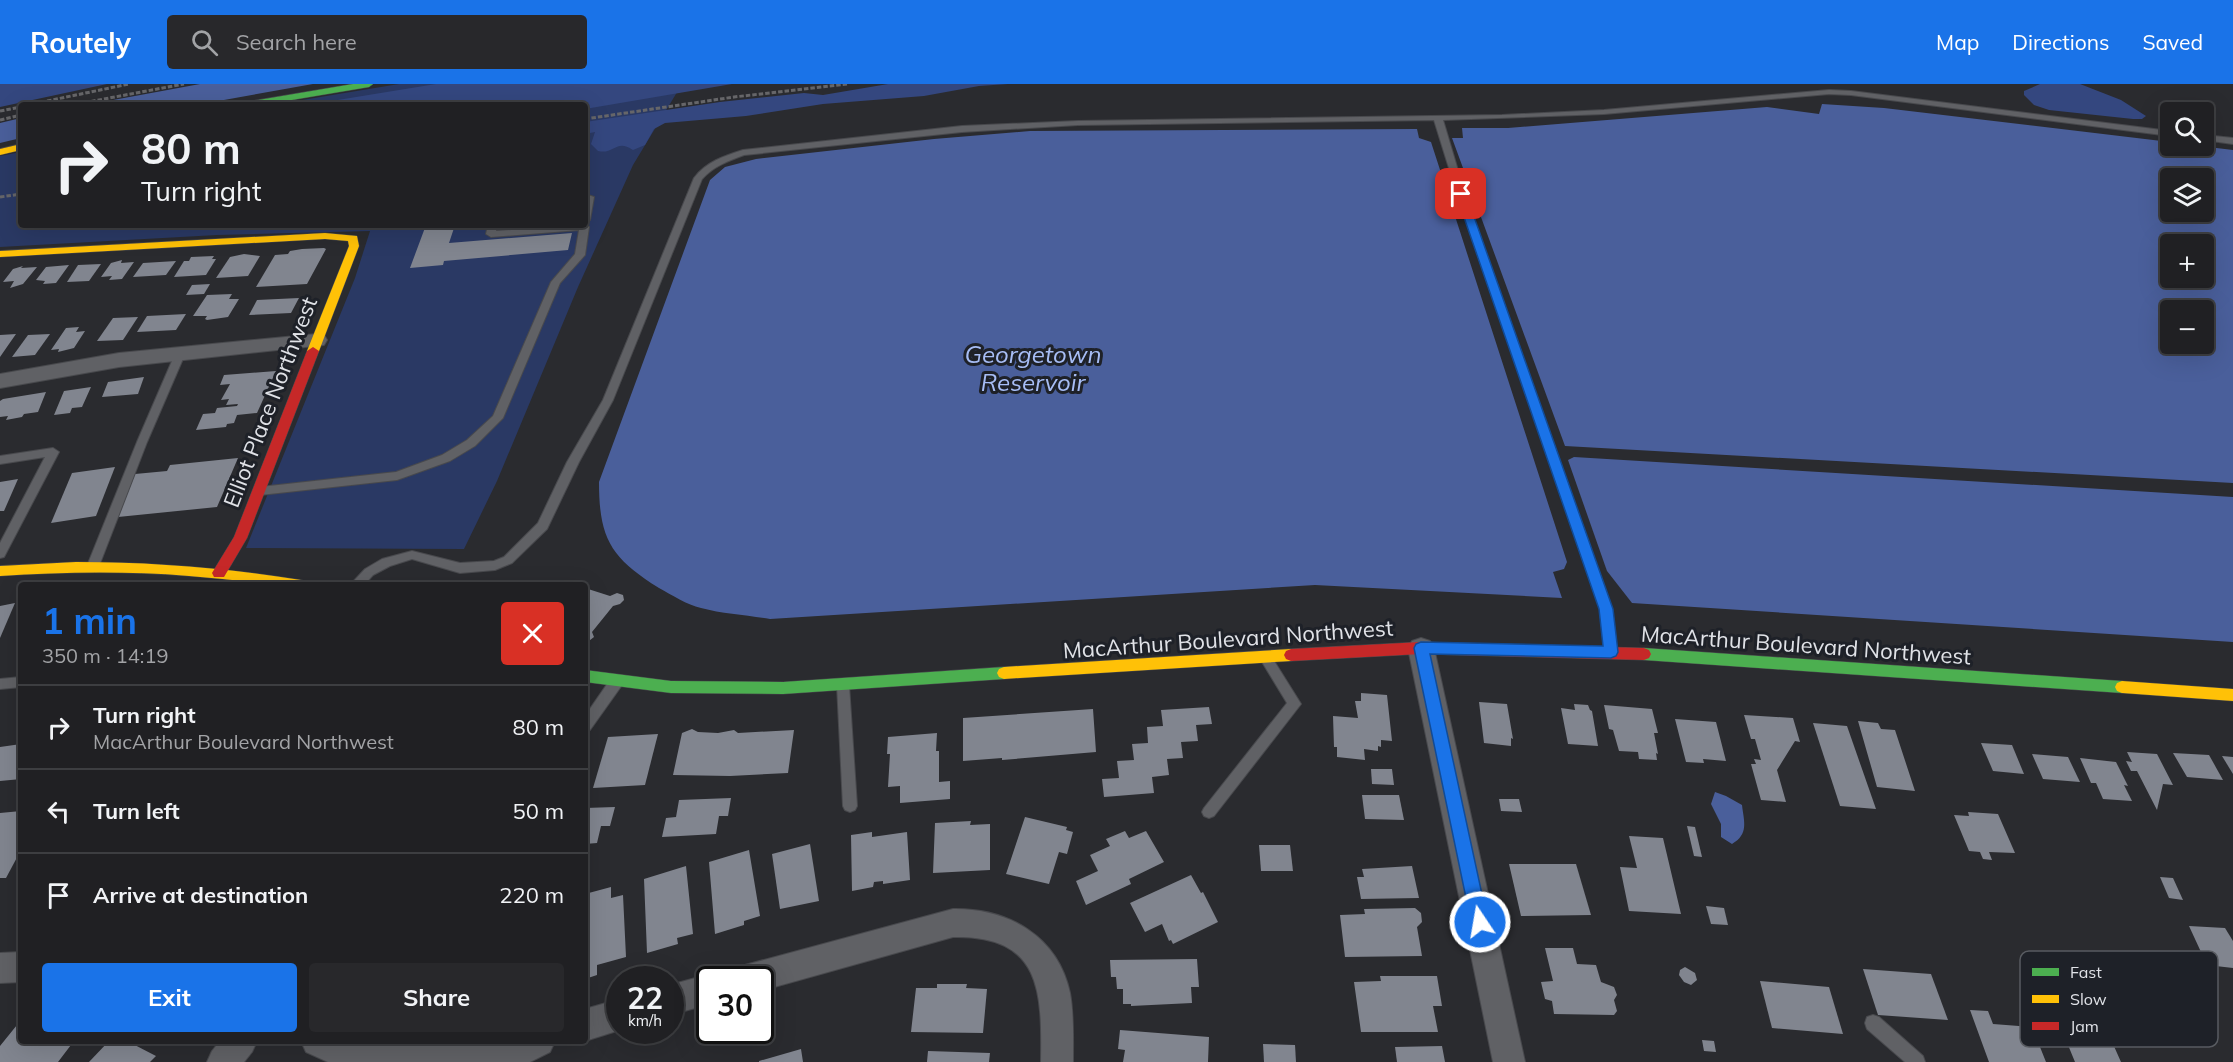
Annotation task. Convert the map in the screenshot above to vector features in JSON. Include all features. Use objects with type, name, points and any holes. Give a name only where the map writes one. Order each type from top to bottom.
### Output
[{"type":"main road","points":[[264,102],[369,84]]},
{"type":"main road","points":[[0,152],[18,148]]},
{"type":"main road","name":"Elliot Place Northwest","points":[[0,254],[351,236],[355,243],[240,538],[219,573]]},
{"type":"main road","points":[[0,571],[93,566],[153,567],[280,582]]},
{"type":"main road","name":"MacArthur Boulevard Northwest","points":[[588,676],[721,689],[843,685],[1264,656],[1421,648],[1611,652],[2233,695]]},
{"type":"street","points":[[0,381],[119,360],[317,340]]},
{"type":"street","points":[[1421,648],[1509,1062]]},
{"type":"street","points":[[774,972],[953,923],[980,922],[996,926],[1026,944],[1040,959],[1049,976],[1054,995],[1057,1062]]},
{"type":"street","points":[[0,968],[18,967]]},
{"type":"street","points":[[588,1024],[606,1018]]},
{"type":"street","points":[[223,1062],[238,1044]]},
{"type":"street","points":[[323,1044],[351,1059],[452,1060],[498,1060],[533,1044]]},
{"type":"lane","points":[[359,582],[369,572],[386,562],[412,555],[460,568],[495,565],[508,560],[543,526],[573,462],[608,400],[698,178],[705,169],[718,161],[743,153],[962,129],[1078,123],[1438,119],[1604,112],[1829,92],[2160,133]]},
{"type":"lane","points":[[1438,119],[1454,163],[1461,194],[1510,336],[1522,363],[1606,609],[1611,652]]},
{"type":"lane","points":[[2214,139],[2233,141]]},
{"type":"lane","points":[[492,228],[491,234],[547,228]]},
{"type":"lane","points":[[258,492],[397,476],[446,458],[471,443],[498,418],[556,282],[580,255],[583,228]]},
{"type":"lane","points":[[93,566],[180,354]]},
{"type":"lane","points":[[0,460],[53,452],[0,554]]},
{"type":"lane","points":[[1209,812],[1294,704],[1264,656]]},
{"type":"lane","points":[[588,722],[617,681]]},
{"type":"lane","points":[[0,684],[18,682]]},
{"type":"lane","points":[[843,685],[850,806]]},
{"type":"lane","points":[[1873,1023],[1917,1062]]},
{"type":"path","points":[[42,102],[129,84]]},
{"type":"path","points":[[88,102],[184,84]]},
{"type":"path","points":[[588,118],[848,84]]},
{"type":"path","points":[[0,111],[18,107]]},
{"type":"path","points":[[0,120],[18,117]]},
{"type":"path","points":[[0,197],[18,194]]},
{"type":"shaded area","points":[[0,84],[107,84],[18,102],[0,107]]},
{"type":"shaded area","points":[[399,84],[682,84],[633,165],[578,287],[497,481],[464,549],[246,548],[355,278],[370,231],[217,235],[0,247],[0,156],[18,153],[18,228],[588,228],[588,102],[290,102]]},
{"type":"shaded area","points":[[436,84],[732,84],[588,108],[588,102],[325,102]]},
{"type":"shaded area","points":[[888,84],[1008,84],[979,86],[924,96],[823,104],[746,116],[665,123],[654,129],[645,145],[633,150],[619,146],[608,151],[598,151],[591,144],[595,132],[588,133],[588,122],[720,102],[804,93],[823,95]]},
{"type":"shaded area","points":[[2040,84],[2080,84],[2121,100],[2146,116],[2142,119],[2133,119],[2049,110],[2034,105],[2024,95],[2024,91]]},
{"type":"water","points":[[200,84],[313,84],[213,102],[102,102]]},
{"type":"water","points":[[1822,104],[1884,108],[2160,141],[2160,156],[2214,156],[2214,148],[2233,150],[2233,483],[1565,446],[1452,138],[1463,138],[1462,128],[1508,128],[1767,107],[1819,114]]},
{"type":"water","points":[[18,119],[18,139],[0,143],[0,123]]},
{"type":"water","name":"Georgetown Reservoir","points":[[1417,129],[1419,138],[1431,142],[1567,562],[1564,569],[1553,572],[1562,598],[1315,585],[770,619],[709,610],[685,602],[659,588],[629,567],[611,545],[605,533],[602,518],[599,482],[710,180],[725,167],[756,159],[934,139],[1030,131]]},
{"type":"water","points":[[1574,457],[2233,497],[2233,642],[1632,603],[1607,571],[1568,460]]},
{"type":"water","points":[[1715,792],[1742,805],[1743,832],[1732,844],[1721,837],[1721,824],[1711,804]]},
{"type":"building","points":[[425,228],[454,228],[449,243],[572,233],[568,250],[444,261],[443,265],[410,268]]},
{"type":"building","points":[[302,249],[326,249],[307,284],[256,287],[275,255],[288,254],[290,251]]},
{"type":"building","points":[[244,254],[260,256],[248,276],[216,278],[230,257]]},
{"type":"building","points":[[214,256],[212,259],[216,259],[206,275],[174,277],[184,261],[189,261],[191,257]]},
{"type":"building","points":[[122,260],[121,263],[134,262],[122,279],[109,280],[112,276],[101,277],[111,263]]},
{"type":"building","points":[[176,261],[166,275],[133,277],[143,263]]},
{"type":"building","points":[[101,264],[89,281],[67,282],[78,265]]},
{"type":"building","points":[[69,265],[56,283],[43,284],[45,281],[36,280],[46,267]]},
{"type":"building","points":[[23,266],[21,268],[37,267],[23,284],[10,288],[14,281],[3,282],[13,269]]},
{"type":"building","points":[[210,284],[204,294],[186,295],[192,285]]},
{"type":"building","points":[[232,294],[229,299],[239,299],[228,317],[207,320],[205,319],[207,316],[193,316],[207,295]]},
{"type":"building","points":[[299,298],[291,313],[249,315],[257,300]]},
{"type":"building","points":[[186,314],[176,330],[137,332],[147,316]]},
{"type":"building","points":[[138,317],[123,340],[97,341],[113,318]]},
{"type":"building","points":[[79,327],[76,332],[85,331],[74,348],[58,352],[59,349],[51,350],[66,328]]},
{"type":"building","points":[[16,334],[9,344],[0,357],[0,335]]},
{"type":"building","points":[[50,334],[35,355],[12,357],[28,335]]},
{"type":"building","points":[[276,371],[257,413],[237,415],[234,423],[227,424],[226,427],[196,430],[203,414],[215,413],[217,408],[237,406],[238,404],[226,405],[229,399],[221,400],[230,384],[220,385],[224,375]]},
{"type":"building","points":[[144,377],[138,394],[102,397],[108,382]]},
{"type":"building","points":[[91,387],[82,407],[72,408],[70,413],[54,415],[64,391]]},
{"type":"building","points":[[46,392],[38,412],[6,420],[8,416],[0,417],[0,401],[3,399]]},
{"type":"building","points":[[238,458],[217,507],[118,517],[135,474],[167,471],[170,465]]},
{"type":"building","points":[[115,467],[96,516],[51,523],[72,473]]},
{"type":"building","points":[[18,479],[4,511],[0,511],[0,482]]},
{"type":"building","points":[[588,589],[610,596],[617,593],[623,595],[624,600],[613,606],[592,632],[594,637],[588,642]]},
{"type":"building","points":[[15,603],[0,638],[0,606]]},
{"type":"building","points":[[1361,693],[1387,695],[1392,741],[1381,740],[1381,747],[1378,746],[1378,751],[1364,749],[1365,760],[1337,757],[1337,747],[1334,747],[1333,716],[1358,718],[1355,701],[1361,701]]},
{"type":"building","points":[[1479,702],[1507,704],[1513,739],[1511,738],[1511,746],[1484,743]]},
{"type":"building","points":[[1574,704],[1588,705],[1592,711],[1598,746],[1568,744],[1561,708],[1575,710]]},
{"type":"building","points":[[1604,705],[1652,709],[1658,733],[1654,733],[1657,760],[1639,759],[1638,752],[1619,751],[1613,730],[1609,729]]},
{"type":"building","points":[[1209,707],[1212,724],[1196,725],[1198,741],[1181,742],[1183,758],[1167,759],[1169,775],[1152,777],[1154,793],[1104,797],[1102,779],[1119,778],[1117,761],[1134,760],[1132,744],[1148,743],[1147,727],[1163,726],[1161,710]]},
{"type":"building","points":[[1093,709],[1096,752],[963,761],[963,718]]},
{"type":"building","points":[[1744,715],[1793,718],[1800,742],[1795,741],[1777,770],[1786,802],[1761,800],[1751,764],[1756,764],[1754,759],[1761,760],[1755,739],[1751,739]]},
{"type":"building","points":[[1675,719],[1716,722],[1726,761],[1703,759],[1704,763],[1686,762]]},
{"type":"building","points":[[1858,721],[1878,723],[1881,729],[1895,730],[1915,791],[1877,787]]},
{"type":"building","points":[[1813,723],[1847,726],[1876,809],[1840,806]]},
{"type":"building","points":[[692,729],[698,732],[718,733],[734,730],[738,733],[794,730],[788,773],[730,776],[673,775],[682,733]]},
{"type":"building","points":[[937,733],[939,782],[950,781],[950,799],[900,803],[900,786],[888,787],[890,754],[887,754],[888,737]]},
{"type":"building","points":[[658,734],[645,785],[593,788],[608,737]]},
{"type":"building","points":[[1981,743],[2012,745],[2024,774],[1993,771]]},
{"type":"building","points":[[18,744],[18,779],[0,781],[0,747]]},
{"type":"building","points":[[2127,752],[2157,754],[2173,785],[2163,784],[2157,810],[2137,771],[2131,771],[2126,761],[2132,762]]},
{"type":"building","points":[[2173,753],[2209,755],[2223,780],[2187,777]]},
{"type":"building","points":[[2032,754],[2068,757],[2080,782],[2043,779]]},
{"type":"building","points":[[2222,756],[2233,757],[2233,774]]},
{"type":"building","points":[[2080,758],[2116,762],[2128,786],[2124,785],[2132,801],[2103,799],[2096,783],[2091,783]]},
{"type":"building","points":[[1371,769],[1392,769],[1394,785],[1372,784]]},
{"type":"building","points":[[1362,795],[1399,795],[1404,820],[1365,819]]},
{"type":"building","points":[[731,798],[728,816],[719,816],[716,834],[662,837],[666,818],[676,817],[679,800]]},
{"type":"building","points":[[1499,799],[1519,799],[1522,812],[1501,811]]},
{"type":"building","points":[[615,807],[610,826],[601,826],[597,843],[588,844],[588,808]]},
{"type":"building","points":[[18,811],[18,856],[6,878],[0,878],[0,813]]},
{"type":"building","points":[[1968,812],[1998,814],[2015,853],[1989,852],[1992,860],[1983,859],[1980,852],[1969,851],[1954,815],[1969,816]]},
{"type":"building","points":[[1025,817],[1067,827],[1066,830],[1073,832],[1067,854],[1059,852],[1049,884],[1006,874]]},
{"type":"building","points":[[971,821],[970,825],[990,824],[990,870],[933,873],[935,823]]},
{"type":"building","points":[[1687,826],[1695,827],[1702,857],[1694,856]]},
{"type":"building","points":[[1125,831],[1129,838],[1146,831],[1164,862],[1129,879],[1131,884],[1086,905],[1076,881],[1098,871],[1090,855],[1110,846],[1106,839]]},
{"type":"building","points":[[872,832],[872,837],[907,832],[910,880],[883,884],[883,881],[874,882],[873,887],[852,891],[851,835]]},
{"type":"building","points":[[1629,836],[1663,838],[1681,914],[1629,911],[1620,867],[1637,868]]},
{"type":"building","points":[[810,844],[819,901],[780,909],[772,854]]},
{"type":"building","points":[[1259,845],[1290,845],[1293,871],[1261,871]]},
{"type":"building","points":[[749,850],[760,916],[744,921],[744,925],[715,934],[709,862]]},
{"type":"building","points":[[1509,864],[1576,864],[1591,915],[1521,916]]},
{"type":"building","points":[[686,866],[693,934],[677,938],[678,944],[647,953],[644,879]]},
{"type":"building","points":[[1412,866],[1419,898],[1361,899],[1357,877],[1364,877],[1362,869]]},
{"type":"building","points":[[1191,875],[1201,893],[1203,892],[1218,922],[1173,944],[1171,940],[1169,941],[1162,924],[1145,932],[1130,903]]},
{"type":"building","points":[[2160,877],[2173,878],[2183,900],[2169,898]]},
{"type":"building","points":[[611,887],[611,898],[623,895],[626,957],[597,965],[597,975],[588,978],[588,893]]},
{"type":"building","points":[[1706,906],[1724,908],[1728,925],[1711,924]]},
{"type":"building","points":[[1415,908],[1421,913],[1422,922],[1417,927],[1422,956],[1345,957],[1340,915],[1365,914],[1364,909]]},
{"type":"building","points":[[2189,926],[2225,928],[2233,941],[2233,968],[2218,966],[2218,951],[2201,951]]},
{"type":"building","points":[[1545,948],[1573,948],[1577,964],[1596,965],[1601,982],[1614,987],[1617,995],[1614,1000],[1617,1011],[1614,1015],[1554,1014],[1552,1001],[1545,999],[1541,982],[1553,981]]},
{"type":"building","points":[[1197,959],[1199,987],[1191,987],[1192,1003],[1131,1006],[1131,1004],[1123,1004],[1123,989],[1117,989],[1116,977],[1111,977],[1110,960]]},
{"type":"building","points":[[1685,967],[1695,973],[1697,980],[1691,985],[1684,982],[1679,975],[1680,970]]},
{"type":"building","points":[[1863,969],[1931,974],[1948,1020],[1878,1015]]},
{"type":"building","points":[[1380,976],[1437,976],[1442,1006],[1433,1006],[1438,1032],[1361,1032],[1354,982],[1381,981]]},
{"type":"building","points":[[1760,981],[1829,987],[1843,1034],[1772,1028]]},
{"type":"building","points":[[937,984],[967,984],[966,988],[987,989],[983,1033],[911,1032],[916,988],[937,988]]},
{"type":"building","points":[[1970,1010],[1988,1011],[1993,1024],[2020,1026],[2020,1047],[2040,1047],[2046,1062],[1989,1062]]},
{"type":"building","points":[[18,1024],[18,1044],[72,1044],[58,1062],[0,1062],[0,1046]]},
{"type":"building","points":[[1120,1030],[1209,1037],[1208,1062],[1123,1062],[1125,1050],[1118,1049]]},
{"type":"building","points":[[1702,1040],[1714,1041],[1716,1052],[1704,1051]]},
{"type":"building","points":[[106,1044],[133,1044],[156,1056],[150,1062],[89,1062]]},
{"type":"building","points":[[1263,1044],[1295,1045],[1296,1062],[1264,1062]]},
{"type":"building","points":[[1442,1046],[1445,1062],[1397,1062],[1395,1047]]},
{"type":"building","points":[[2069,1047],[2114,1047],[2121,1062],[2075,1062]]},
{"type":"building","points":[[801,1049],[803,1062],[759,1062],[759,1061]]},
{"type":"building","points":[[928,1051],[990,1053],[989,1062],[927,1062]]},
{"type":"traffic: fast","points":[[264,102],[369,84]]},
{"type":"traffic: fast","points":[[1644,654],[2122,687]]},
{"type":"traffic: fast","points":[[588,676],[671,687],[783,688],[1004,673]]},
{"type":"traffic: slow","points":[[0,152],[18,148]]},
{"type":"traffic: slow","points":[[0,254],[325,236],[353,238],[354,246],[313,351]]},
{"type":"traffic: slow","points":[[0,571],[76,567],[151,568],[226,574],[282,582]]},
{"type":"traffic: slow","points":[[1004,673],[1291,655]]},
{"type":"traffic: slow","points":[[2122,687],[2233,695]]},
{"type":"traffic: jam","points":[[219,573],[240,538],[313,351]]},
{"type":"traffic: jam","points":[[1291,655],[1421,648],[1644,654]]},
{"type":"route","points":[[1461,194],[1510,336],[1522,363],[1558,475],[1606,609],[1611,652],[1421,648],[1480,922]]}]
